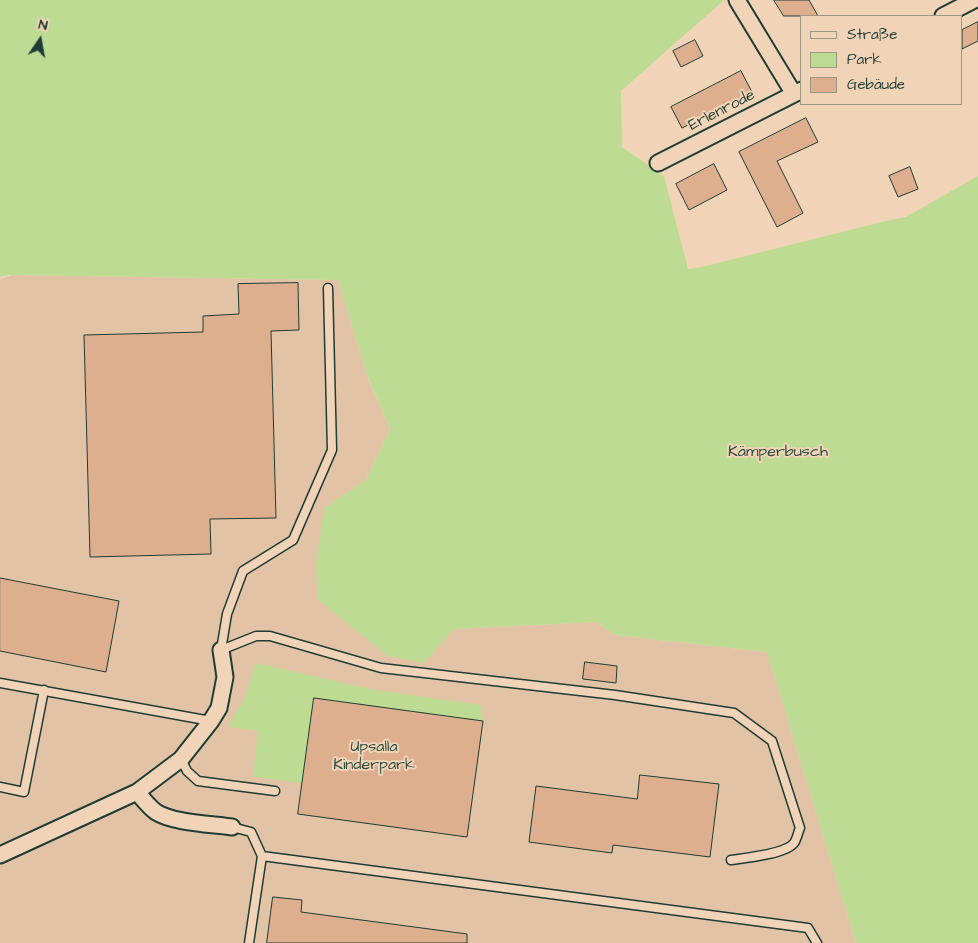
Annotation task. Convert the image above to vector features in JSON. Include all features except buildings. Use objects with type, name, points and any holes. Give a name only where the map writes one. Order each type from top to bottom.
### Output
[{"type":"street","points":[[737,0],[798,92]]},
{"type":"street","points":[[945,15],[974,0]]},
{"type":"street","name":"Erlenrode","points":[[658,163],[798,92]]},
{"type":"street","points":[[0,855],[137,792],[181,759],[211,722],[219,708],[225,677],[221,650]]},
{"type":"street","points":[[137,792],[150,807],[164,816],[232,827]]},
{"type":"lane","points":[[221,650],[227,614],[243,571],[293,540],[332,450],[328,288]]},
{"type":"lane","points":[[221,650],[256,636],[270,636],[381,668],[615,695],[734,713],[772,741],[800,828],[793,844],[786,849],[760,856],[732,860]]},
{"type":"lane","points":[[0,683],[211,722]]},
{"type":"lane","points":[[0,788],[24,792],[44,690]]},
{"type":"lane","points":[[181,759],[187,772],[198,781],[276,791]]},
{"type":"lane","points":[[232,827],[251,832],[262,856],[249,943]]},
{"type":"lane","points":[[262,856],[808,928],[817,943]]},
{"type":"shaded area","points":[[12,275],[338,280],[369,381],[390,429],[366,480],[324,508],[424,663],[453,629],[597,622],[614,635],[767,652],[856,943],[0,943],[0,279]]},
{"type":"green space","name":"Kämperbusch","points":[[0,0],[724,0],[621,91],[622,147],[664,176],[688,269],[906,217],[978,176],[978,943],[856,943],[767,652],[614,635],[597,622],[454,629],[424,663],[388,656],[318,600],[316,564],[324,508],[366,480],[390,429],[367,375],[338,280],[12,275],[0,277]]},
{"type":"green space","name":"Upsalla Kinderpark","points":[[256,663],[375,690],[481,705],[483,721],[467,837],[298,814],[302,783],[253,777],[258,731],[228,727],[244,699]]}]
